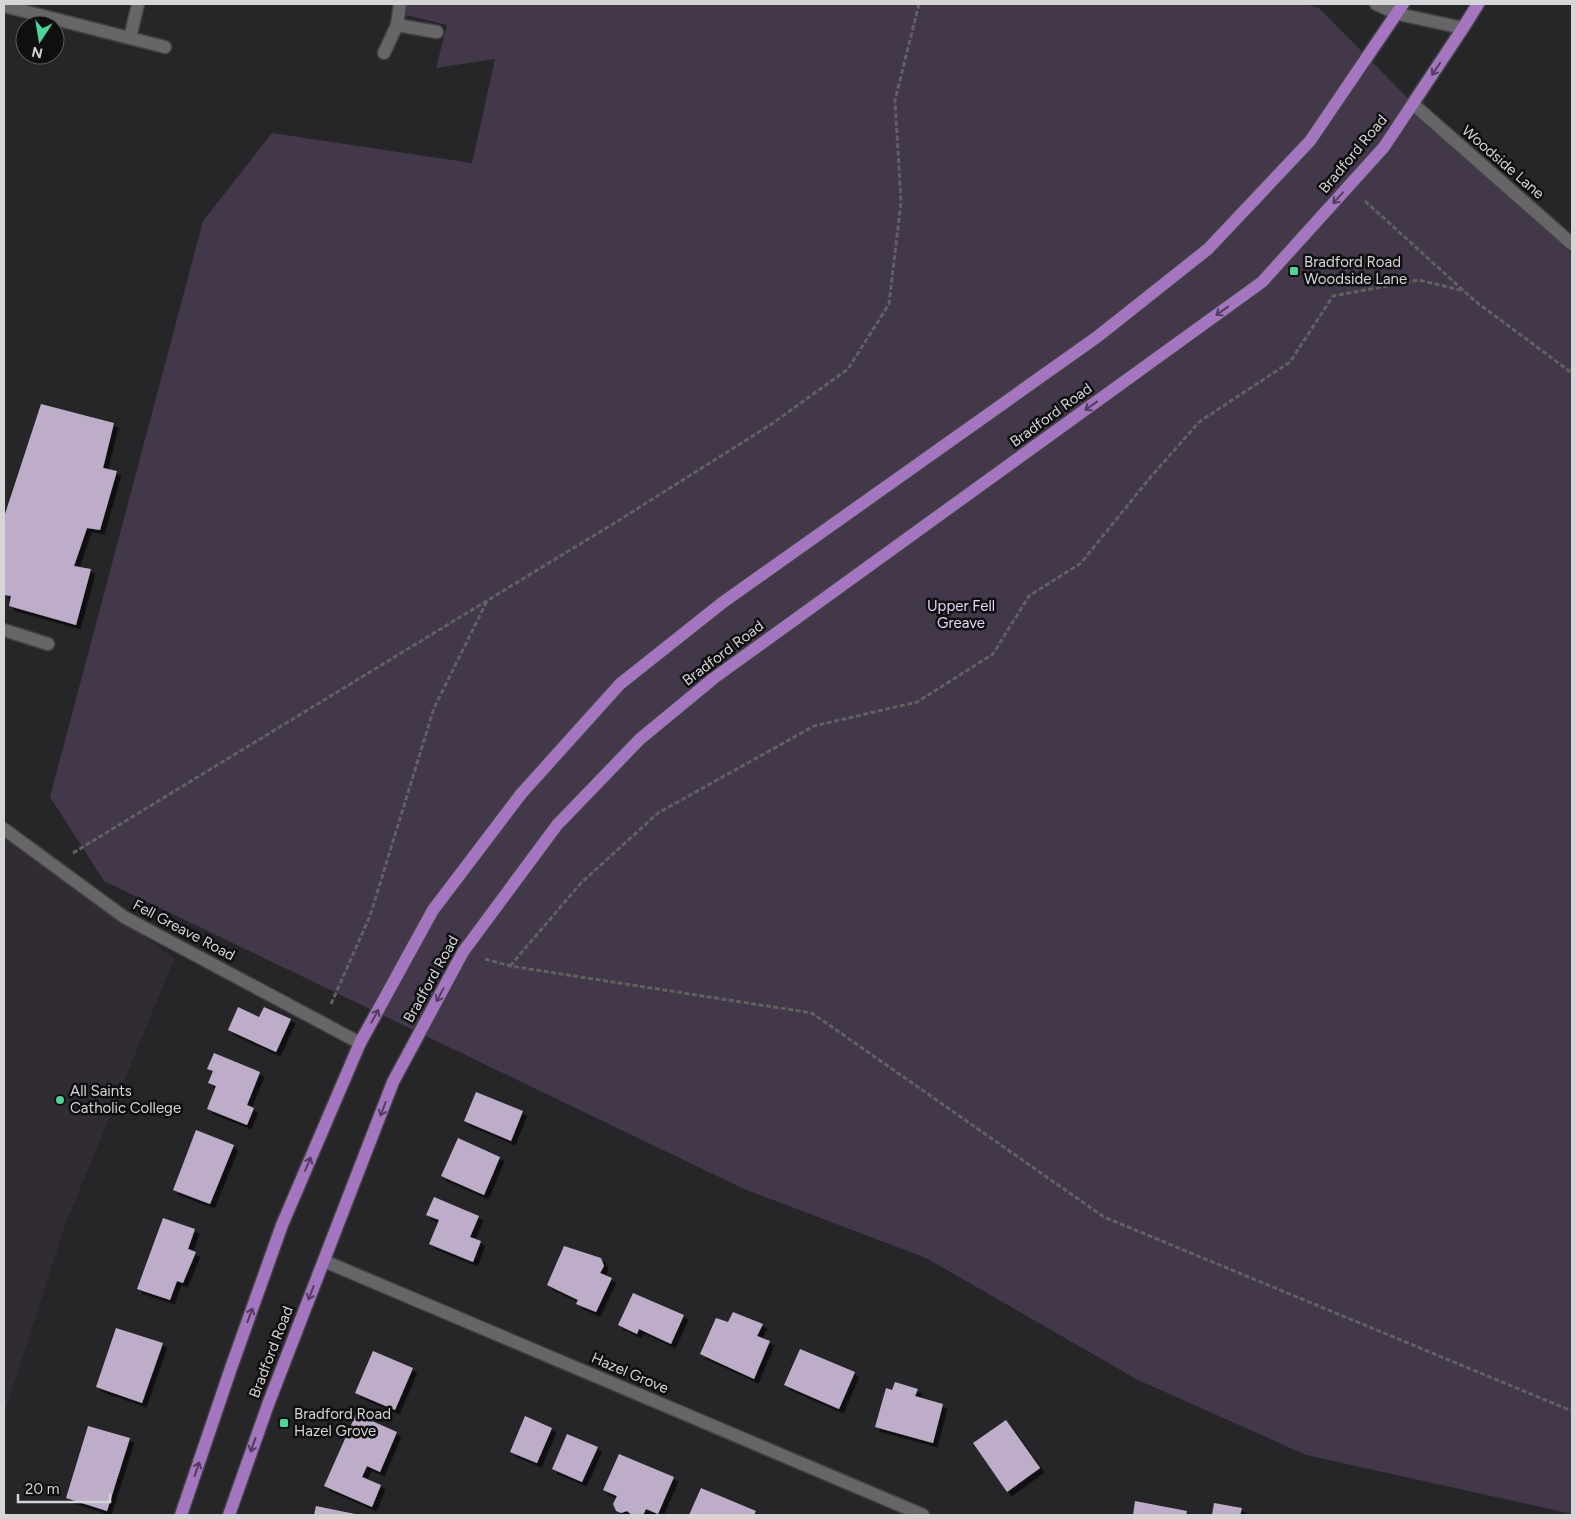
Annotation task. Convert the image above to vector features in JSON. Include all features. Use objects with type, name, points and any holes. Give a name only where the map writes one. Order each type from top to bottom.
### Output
[{"type":"main road","name":"Bradford Road","points":[[229,1515],[269,1402],[393,1082],[463,952],[557,825],[640,739],[722,672],[1262,282],[1384,147],[1478,4]]},
{"type":"main road","name":"Bradford Road","points":[[181,1515],[282,1225],[360,1043],[433,910],[521,794],[620,684],[722,603],[1097,337],[1208,249],[1310,141],[1401,9]]},
{"type":"street","points":[[130,38],[138,4]]},
{"type":"street","points":[[384,53],[397,26],[400,4]]},
{"type":"street","points":[[1376,4],[1401,9],[1464,28]]},
{"type":"street","points":[[4,6],[166,47]]},
{"type":"street","points":[[397,26],[437,32]]},
{"type":"street","name":"Woodside Lane","points":[[1413,104],[1572,244]]},
{"type":"street","points":[[4,630],[48,644]]},
{"type":"street","name":"Fell Greave Road","points":[[4,829],[124,917],[360,1043]]},
{"type":"street","name":"Hazel Grove","points":[[324,1261],[922,1515]]},
{"type":"path","points":[[53,865],[764,429],[848,369],[889,304],[901,202],[895,100],[918,4]]},
{"type":"path","points":[[1349,186],[1464,291],[1572,373]]},
{"type":"path","points":[[510,966],[581,883],[658,813],[814,726],[917,702],[993,654],[1029,596],[1080,563],[1199,422],[1290,362],[1332,296],[1419,280],[1464,291]]},
{"type":"path","points":[[323,1023],[370,916],[434,708],[487,600]]},
{"type":"path","points":[[463,952],[510,966],[812,1013],[1104,1217],[1572,1411]]},
{"type":"shaded area","name":"All Saints Catholic College","points":[[4,829],[174,959],[66,1223],[4,1414]]},
{"type":"green space","name":"Upper Fell Greave","points":[[404,4],[1306,4],[1319,8],[1454,145],[1572,254],[1572,1514],[1306,1455],[1138,1380],[926,1258],[744,1189],[104,881],[50,797],[203,221],[272,133],[472,163],[495,59],[436,68],[447,25],[402,14]]},
{"type":"building","points":[[41,404],[114,423],[103,468],[117,471],[100,530],[87,528],[74,566],[91,569],[76,625],[9,606],[11,596],[4,595],[4,517]]},
{"type":"building","points":[[238,1007],[259,1017],[264,1007],[291,1019],[276,1052],[228,1030]]},
{"type":"building","points":[[214,1053],[260,1072],[247,1105],[254,1108],[247,1125],[207,1109],[216,1086],[208,1083],[213,1071],[207,1069]]},
{"type":"building","points":[[476,1092],[523,1111],[511,1141],[464,1121]]},
{"type":"building","points":[[196,1130],[234,1145],[210,1204],[173,1190]]},
{"type":"building","points":[[458,1138],[500,1157],[484,1195],[441,1176]]},
{"type":"building","points":[[434,1197],[479,1216],[470,1237],[481,1241],[473,1262],[429,1244],[439,1220],[426,1215]]},
{"type":"building","points":[[163,1218],[195,1229],[188,1249],[196,1252],[183,1283],[177,1281],[170,1300],[137,1289]]},
{"type":"building","points":[[564,1246],[601,1258],[604,1266],[600,1273],[612,1278],[596,1312],[576,1304],[578,1300],[547,1285]]},
{"type":"building","points":[[633,1293],[684,1315],[671,1344],[639,1329],[637,1334],[618,1325]]},
{"type":"building","points":[[733,1312],[763,1324],[757,1336],[770,1341],[754,1379],[700,1354],[716,1318],[728,1322]]},
{"type":"building","points":[[116,1328],[163,1343],[142,1403],[96,1387]]},
{"type":"building","points":[[800,1349],[855,1372],[839,1409],[784,1385]]},
{"type":"building","points":[[373,1351],[413,1368],[395,1410],[355,1393]]},
{"type":"building","points":[[895,1382],[918,1389],[915,1396],[943,1404],[933,1443],[875,1427],[886,1388],[892,1390]]},
{"type":"building","points":[[356,1414],[397,1432],[380,1472],[367,1466],[362,1477],[381,1485],[372,1507],[324,1486]]},
{"type":"building","points":[[525,1416],[552,1428],[537,1463],[510,1452]]},
{"type":"building","points":[[1006,1420],[1040,1468],[1007,1492],[973,1443]]},
{"type":"building","points":[[88,1426],[130,1438],[107,1511],[66,1498]]},
{"type":"building","points":[[567,1434],[598,1447],[582,1482],[552,1469]]},
{"type":"building","points":[[619,1454],[674,1477],[658,1514],[646,1509],[643,1515],[632,1515],[627,1511],[621,1513],[616,1511],[613,1504],[617,1496],[603,1490]]},
{"type":"building","points":[[701,1488],[756,1511],[754,1515],[689,1515]]},
{"type":"building","points":[[1135,1501],[1187,1511],[1186,1515],[1133,1515]]},
{"type":"building","points":[[1214,1503],[1242,1508],[1240,1515],[1212,1515]]},
{"type":"building","points":[[316,1506],[355,1514],[355,1515],[314,1515]]},
{"type":"place","name":"Bradford Road Woodside Lane","points":[[1294,271]]},
{"type":"place","name":"All Saints Catholic College","points":[[60,1100]]},
{"type":"place","name":"Bradford Road Hazel Grove","points":[[284,1423]]}]
